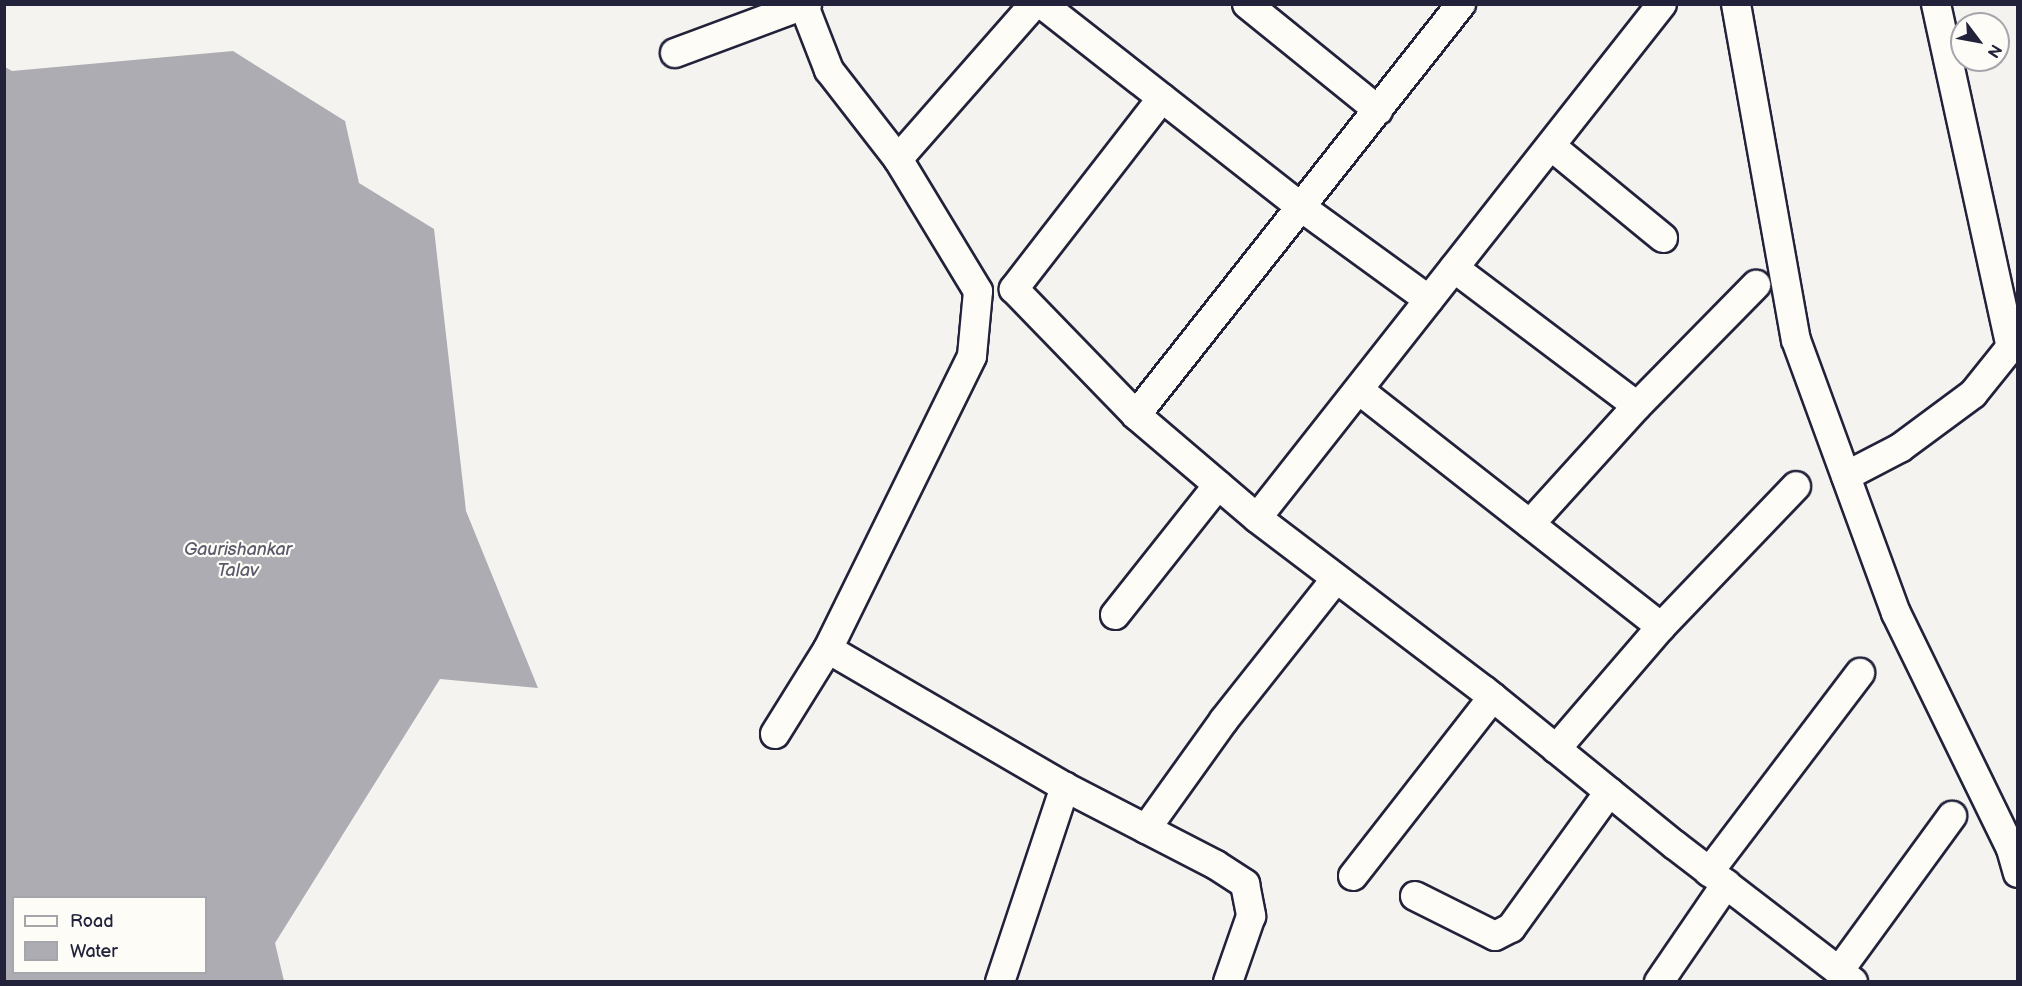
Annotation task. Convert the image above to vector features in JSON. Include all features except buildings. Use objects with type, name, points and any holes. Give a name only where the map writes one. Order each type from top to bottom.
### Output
[{"type":"street","points":[[898,159],[1034,4]]},
{"type":"street","points":[[1042,4],[1301,207],[1429,300]]},
{"type":"street","points":[[1136,415],[1461,4]]},
{"type":"street","points":[[1257,518],[1662,4]]},
{"type":"street","points":[[1846,476],[1900,448],[1973,394],[2014,341],[1936,4]]},
{"type":"street","points":[[675,53],[805,5],[829,70],[898,159],[978,291],[972,356],[828,649],[775,734]]},
{"type":"street","points":[[1734,6],[1796,340],[1896,613],[2009,819],[2018,873]]},
{"type":"street","points":[[1258,8],[1378,110]]},
{"type":"street","points":[[1162,98],[1014,289],[1136,415],[1257,518],[1493,697],[1718,878],[1846,976],[1952,816]]},
{"type":"street","points":[[1551,146],[1663,238]]},
{"type":"street","points":[[1454,268],[1637,406]]},
{"type":"street","points":[[1530,524],[1637,406],[1756,285]]},
{"type":"street","points":[[1359,390],[1661,627]]},
{"type":"street","points":[[1115,615],[1218,485]]},
{"type":"street","points":[[1557,749],[1661,627],[1796,486]]},
{"type":"street","points":[[1146,829],[1224,720],[1335,579]]},
{"type":"street","points":[[828,649],[1065,787],[1245,884],[1251,916],[1228,981]]},
{"type":"street","points":[[1659,981],[1718,878],[1860,673]]},
{"type":"street","points":[[1353,876],[1493,697]]},
{"type":"street","points":[[1000,981],[1065,787]]},
{"type":"street","points":[[1415,896],[1495,936],[1511,928],[1610,792]]},
{"type":"water","name":"Gaurishankar Talav","points":[[233,51],[345,121],[359,183],[434,229],[466,511],[538,688],[440,679],[275,943],[284,981],[5,981],[5,67],[12,71]]}]
